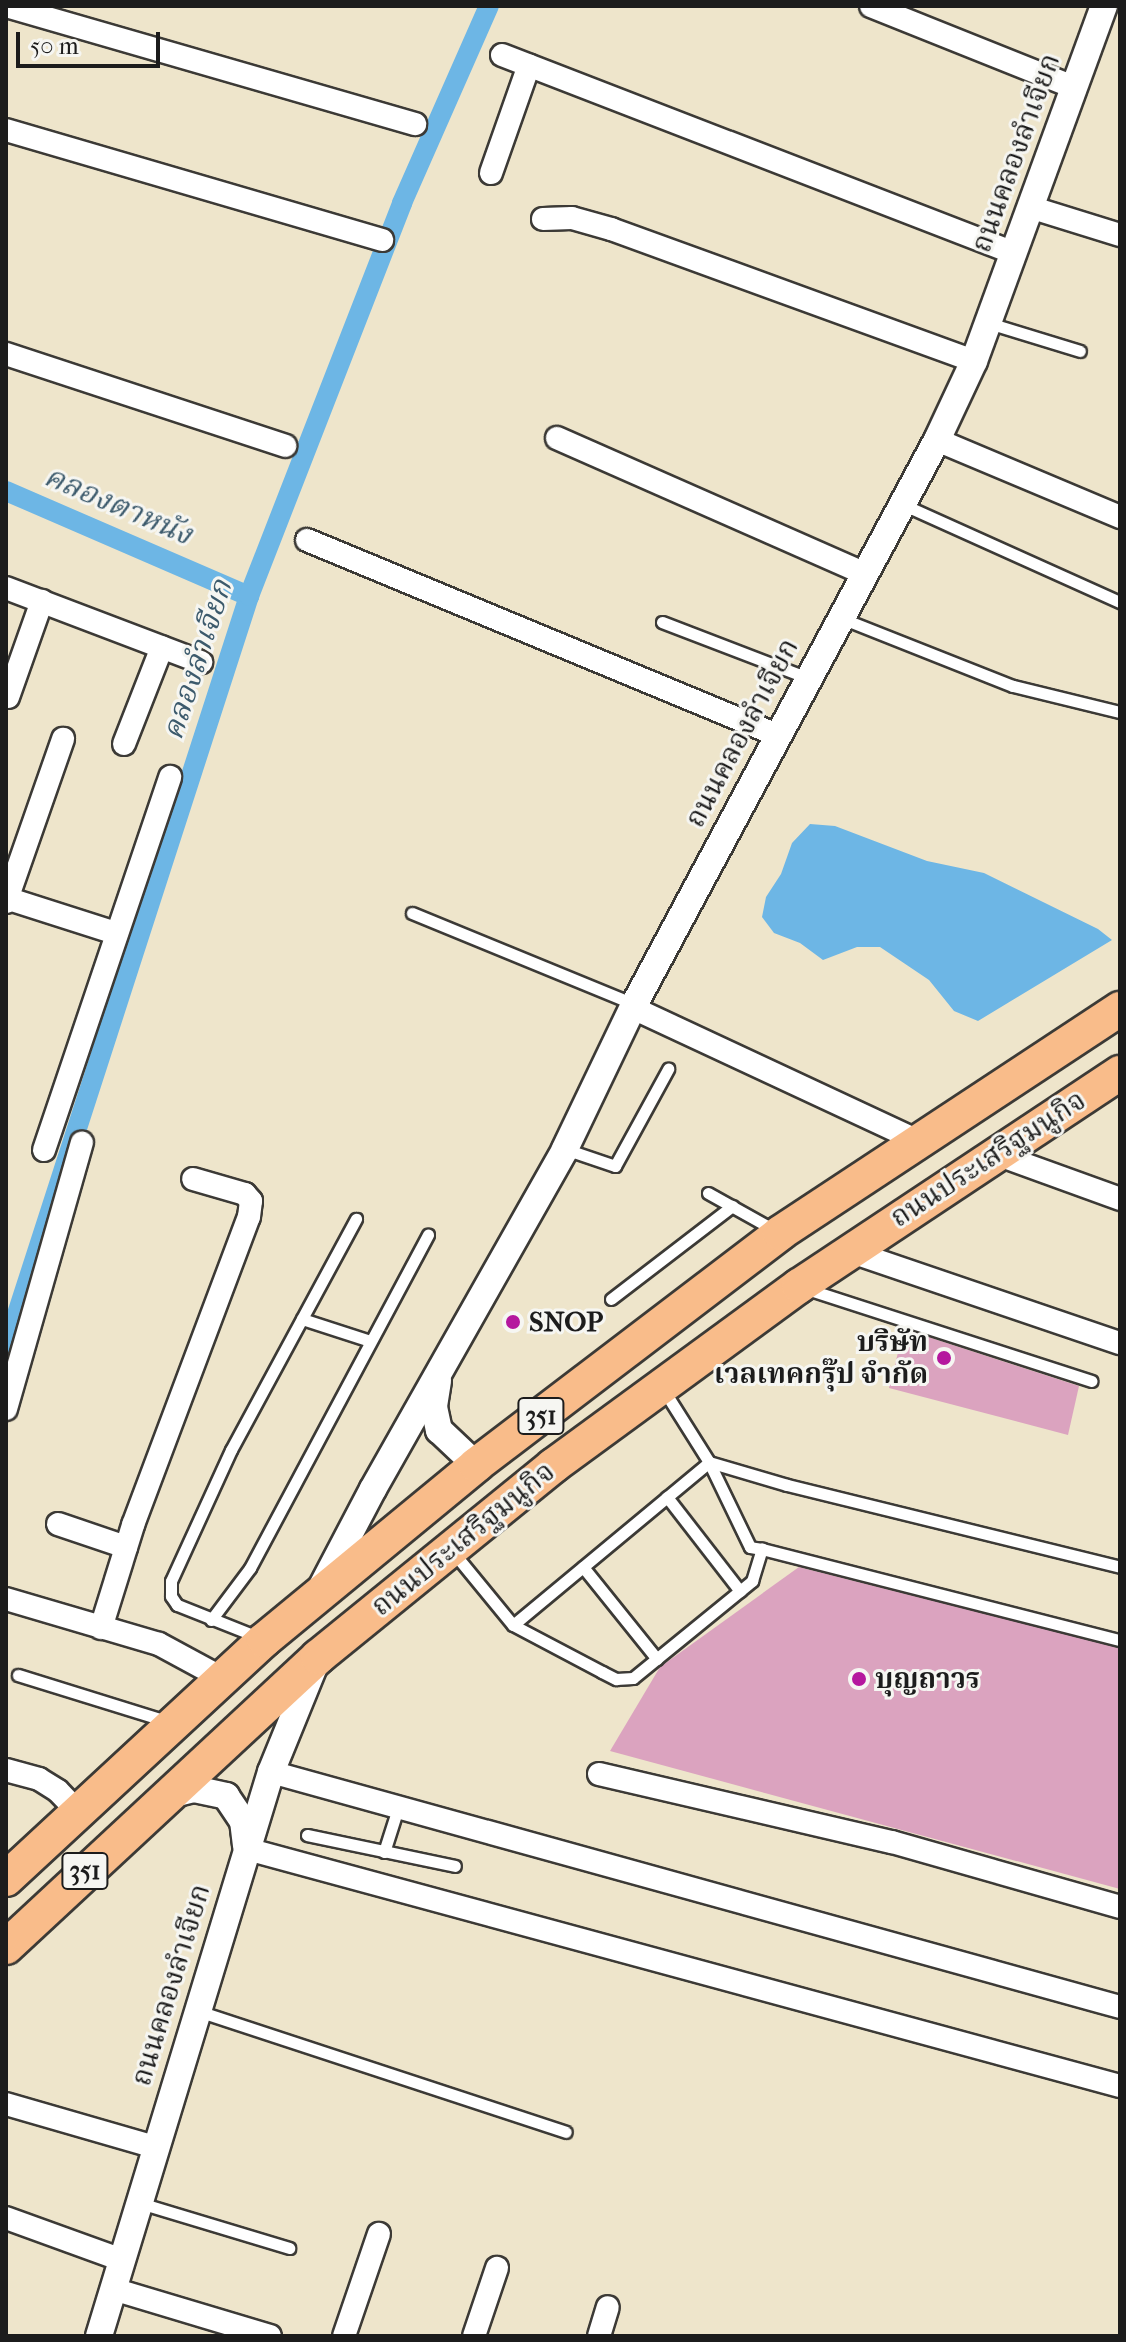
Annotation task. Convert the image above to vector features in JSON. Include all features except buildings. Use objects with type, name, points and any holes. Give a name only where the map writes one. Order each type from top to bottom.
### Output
[{"type":"main road","name":"ถนนประเสริฐมนูกิจ","points":[[6,1879],[264,1640],[476,1465],[780,1233],[1120,1009]]},
{"type":"main road","name":"ถนนประเสริฐมนูกิจ","points":[[6,1947],[318,1657],[449,1548],[661,1385],[799,1286],[1120,1073]]},
{"type":"street","points":[[6,6],[415,124]]},
{"type":"street","points":[[871,6],[1074,87]]},
{"type":"street","name":"ถนนคลองลำเจียก","points":[[476,1465],[439,1430],[434,1407],[440,1370],[565,1149],[634,1006],[937,440],[974,361],[1033,208],[1104,6]]},
{"type":"street","points":[[502,55],[1014,253]]},
{"type":"street","points":[[491,173],[529,65]]},
{"type":"street","points":[[6,130],[382,240]]},
{"type":"street","points":[[1033,208],[1120,235]]},
{"type":"street","points":[[543,219],[572,218],[601,225],[974,361]]},
{"type":"street","points":[[6,354],[285,446]]},
{"type":"street","points":[[557,438],[865,574]]},
{"type":"street","points":[[937,440],[1120,517]]},
{"type":"street","points":[[307,540],[777,735]]},
{"type":"street","points":[[6,588],[201,662]]},
{"type":"street","points":[[8,697],[42,601]]},
{"type":"street","points":[[124,744],[162,647]]},
{"type":"street","points":[[63,739],[6,899],[116,933]]},
{"type":"street","points":[[44,1150],[170,777]]},
{"type":"street","points":[[634,1006],[921,1142]]},
{"type":"street","points":[[6,1409],[82,1143]]},
{"type":"street","points":[[996,1154],[1120,1199]]},
{"type":"street","points":[[101,1628],[126,1547],[249,1217],[251,1201],[245,1194],[193,1179]]},
{"type":"street","points":[[849,1251],[1120,1343]]},
{"type":"street","points":[[319,1592],[440,1370]]},
{"type":"street","points":[[58,1524],[126,1547]]},
{"type":"street","points":[[6,1599],[159,1644],[222,1678]]},
{"type":"street","name":"ถนนคลองลำเจียก","points":[[99,2336],[271,1772],[318,1657]]},
{"type":"street","points":[[6,1770],[39,1779],[58,1791],[78,1812]]},
{"type":"street","points":[[271,1772],[1120,2007]]},
{"type":"street","points":[[599,1774],[892,1842],[1120,1907]]},
{"type":"street","points":[[165,1796],[194,1789],[226,1796],[243,1821],[247,1849],[1120,2086]]},
{"type":"street","points":[[6,2104],[155,2147]]},
{"type":"street","points":[[6,2218],[122,2260]]},
{"type":"street","points":[[344,2336],[379,2234]]},
{"type":"street","points":[[474,2336],[497,2268]]},
{"type":"street","points":[[113,2289],[270,2336]]},
{"type":"street","points":[[599,2336],[608,2307]]},
{"type":"lane","points":[[988,323],[1080,351]]},
{"type":"lane","points":[[904,505],[1120,602]]},
{"type":"lane","points":[[841,617],[1013,686],[1120,712]]},
{"type":"lane","points":[[662,622],[808,678]]},
{"type":"lane","points":[[412,913],[634,1006]]},
{"type":"lane","points":[[565,1149],[615,1166],[668,1069]]},
{"type":"lane","points":[[708,1193],[780,1233]]},
{"type":"lane","points":[[611,1299],[732,1206]]},
{"type":"lane","points":[[264,1640],[177,1605],[171,1596],[174,1570],[231,1450],[356,1219]]},
{"type":"lane","points":[[211,1620],[250,1568],[428,1234]]},
{"type":"lane","points":[[799,1286],[1092,1381]]},
{"type":"lane","points":[[302,1319],[370,1341]]},
{"type":"lane","points":[[661,1385],[709,1462],[750,1547],[1120,1640]]},
{"type":"lane","points":[[513,1625],[709,1462]]},
{"type":"lane","points":[[709,1462],[787,1485],[1120,1567]]},
{"type":"lane","points":[[667,1497],[740,1591]]},
{"type":"lane","points":[[449,1548],[513,1625],[616,1679],[633,1678],[752,1581],[762,1549]]},
{"type":"lane","points":[[583,1567],[657,1659]]},
{"type":"lane","points":[[18,1675],[173,1723]]},
{"type":"lane","points":[[384,1852],[398,1808]]},
{"type":"lane","points":[[307,1835],[455,1866]]},
{"type":"lane","points":[[196,2011],[566,2132]]},
{"type":"lane","points":[[138,2202],[289,2248]]},
{"type":"water","points":[[810,824],[835,826],[927,861],[984,873],[1098,929],[1112,940],[978,1021],[954,1011],[929,980],[880,947],[857,947],[823,960],[800,943],[774,933],[762,917],[766,897],[781,874],[792,843]]},
{"type":"waterway","name":"คลองลำเจียก","points":[[6,1348],[249,596],[402,203],[489,6]]},
{"type":"waterway","name":"คลองตาหนัง","points":[[6,491],[249,596]]},
{"type":"place","name":"SNOP","points":[[513,1322]]},
{"type":"place","name":"บริษัท เวลเทคกรุ๊ป จำกัด","points":[[944,1358]]},
{"type":"place","name":"บุญถาวร","points":[[859,1679]]}]
